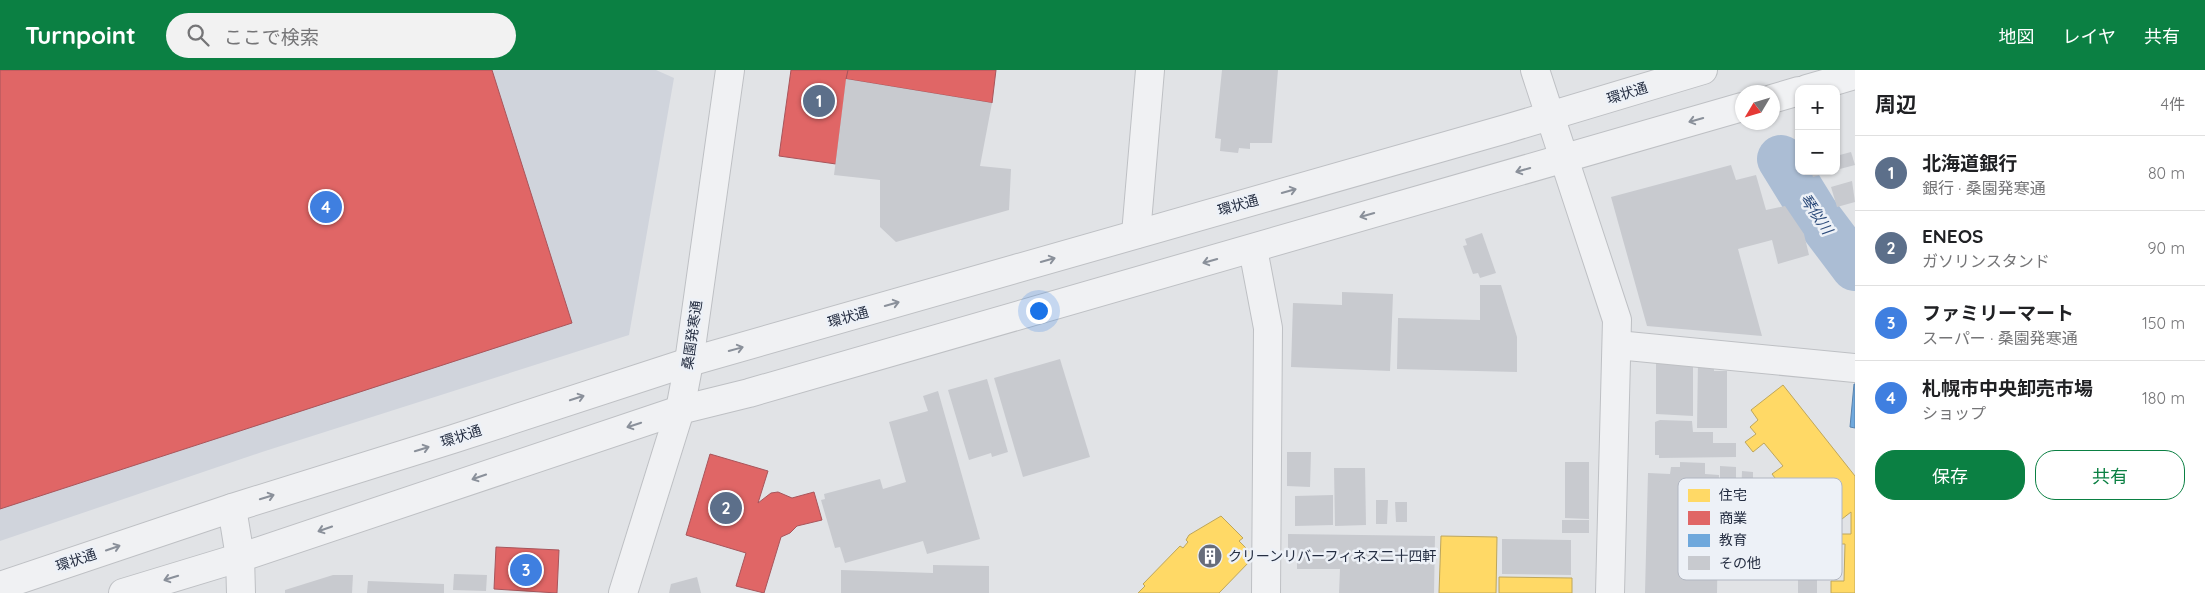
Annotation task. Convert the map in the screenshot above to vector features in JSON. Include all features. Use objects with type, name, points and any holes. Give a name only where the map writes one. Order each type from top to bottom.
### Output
[{"type":"street","name":"桑園発寒通","points":[[623,593],[680,410],[689,362],[730,70]]},
{"type":"street","points":[[1136,234],[1150,70]]},
{"type":"street","points":[[1535,70],[1617,320],[1612,440],[1610,593]]},
{"type":"street","name":"環状通","points":[[0,586],[232,508],[453,439],[689,362],[1550,116],[1704,70]]},
{"type":"street","points":[[1821,85],[1855,75]]},
{"type":"street","points":[[1780,97],[1795,92]]},
{"type":"street","points":[[124,593],[240,557],[680,410],[749,393],[1735,109]]},
{"type":"street","points":[[1253,249],[1268,328],[1266,593]]},
{"type":"street","points":[[1617,345],[1855,368]]},
{"type":"street","points":[[232,508],[240,557],[241,593]]},
{"type":"shaded area","points":[[0,70],[656,70],[674,78],[629,335],[262,452],[0,541]]},
{"type":"building: 住宅","points":[[1783,385],[1855,476],[1855,593],[1831,593],[1831,581],[1844,581],[1845,544],[1842,544],[1842,534],[1851,534],[1851,512],[1842,519],[1842,478],[1775,478],[1772,474],[1783,466],[1764,443],[1753,452],[1745,442],[1756,434],[1750,427],[1758,420],[1751,410]]},
{"type":"building: 住宅","name":"クリーンリバーフィネス二十四軒","points":[[1221,516],[1243,538],[1239,541],[1250,552],[1251,560],[1219,593],[1138,593],[1145,586],[1143,584],[1180,546],[1183,548],[1188,542],[1186,540],[1189,535]]},
{"type":"building: 住宅","points":[[1441,536],[1497,537],[1496,593],[1439,593]]},
{"type":"building: 住宅","points":[[1499,577],[1572,578],[1572,593],[1499,593]]},
{"type":"building: 商業","points":[[0,70],[492,70],[572,323],[0,509]]},
{"type":"building: 商業","points":[[791,70],[848,70],[836,164],[779,156]]},
{"type":"building: 商業","points":[[848,70],[996,70],[992,103],[846,79]]},
{"type":"building: 商業","points":[[710,454],[768,471],[758,503],[771,493],[778,492],[792,498],[814,492],[822,520],[797,526],[790,533],[781,537],[764,593],[736,586],[746,553],[686,535]]},
{"type":"building: 商業","points":[[496,547],[559,550],[557,593],[494,589]]},
{"type":"building: 教育","points":[[1855,384],[1855,428],[1850,427]]},
{"type":"building: その他","points":[[1222,70],[1278,70],[1272,143],[1250,143],[1250,149],[1239,148],[1238,153],[1220,151],[1221,139],[1215,138]]},
{"type":"building: その他","points":[[846,79],[992,103],[980,166],[1011,169],[1009,210],[896,242],[880,227],[880,180],[834,175]]},
{"type":"building: その他","points":[[1851,152],[1855,165],[1840,169],[1840,155]]},
{"type":"building: その他","points":[[1731,165],[1736,180],[1756,175],[1766,210],[1785,206],[1804,234],[1809,255],[1778,264],[1772,240],[1738,249],[1762,336],[1647,326],[1611,197]]},
{"type":"building: その他","points":[[1852,181],[1855,202],[1837,207],[1831,187]]},
{"type":"building: その他","points":[[1482,233],[1496,273],[1480,278],[1478,273],[1473,274],[1463,246],[1467,245],[1465,239]]},
{"type":"building: その他","points":[[1480,285],[1501,285],[1517,337],[1517,372],[1397,369],[1398,318],[1480,320]]},
{"type":"building: その他","points":[[1342,292],[1393,294],[1390,371],[1291,367],[1293,303],[1342,305]]},
{"type":"building: その他","points":[[1060,359],[1090,457],[1023,477],[994,378]]},
{"type":"building: その他","points":[[1656,359],[1693,360],[1693,416],[1656,414]]},
{"type":"building: その他","points":[[1698,360],[1714,360],[1714,371],[1727,371],[1727,428],[1697,428]]},
{"type":"building: その他","points":[[987,379],[1008,452],[992,457],[991,453],[969,460],[948,390]]},
{"type":"building: その他","points":[[938,391],[980,539],[927,554],[923,541],[845,563],[840,547],[835,548],[821,500],[825,499],[824,494],[880,479],[883,489],[906,482],[889,422],[928,411],[923,396]]},
{"type":"building: その他","points":[[1660,420],[1692,421],[1693,432],[1713,432],[1713,443],[1736,443],[1736,457],[1659,458],[1659,455],[1655,455],[1655,422]]},
{"type":"building: その他","points":[[1287,452],[1311,452],[1310,487],[1287,486]]},
{"type":"building: その他","points":[[1565,462],[1589,462],[1589,519],[1565,518]]},
{"type":"building: その他","points":[[1680,462],[1705,463],[1705,474],[1719,475],[1719,478],[1678,478],[1678,580],[1717,580],[1717,593],[1645,593],[1648,473],[1670,474],[1671,467],[1680,467]]},
{"type":"building: その他","points":[[1720,466],[1736,467],[1736,478],[1720,478]]},
{"type":"building: その他","points":[[1334,468],[1365,468],[1366,525],[1335,526]]},
{"type":"building: その他","points":[[1742,471],[1753,472],[1753,478],[1742,478]]},
{"type":"building: その他","points":[[1333,495],[1333,525],[1295,526],[1295,496]]},
{"type":"building: その他","points":[[1376,500],[1388,500],[1387,524],[1376,524]]},
{"type":"building: その他","points":[[1395,502],[1407,502],[1407,522],[1396,522]]},
{"type":"building: その他","points":[[1562,520],[1589,520],[1589,533],[1562,533]]},
{"type":"building: その他","points":[[1288,534],[1435,536],[1434,593],[1339,593],[1340,569],[1297,569],[1297,550],[1288,550]]},
{"type":"building: その他","points":[[1502,539],[1571,540],[1571,575],[1502,574]]},
{"type":"building: その他","points":[[933,565],[989,566],[989,593],[841,593],[841,570],[933,573]]},
{"type":"building: その他","points":[[454,574],[487,575],[486,591],[453,590]]},
{"type":"building: その他","points":[[333,575],[353,575],[352,593],[285,593],[285,590]]},
{"type":"building: その他","points":[[697,577],[701,593],[669,593],[671,584]]},
{"type":"building: その他","points":[[1798,580],[1817,580],[1817,593],[1798,593]]},
{"type":"building: その他","points":[[368,581],[444,584],[444,593],[367,593]]},
{"type":"waterway","name":"琴似川","points":[[1781,159],[1815,214],[1855,267]]},
{"type":"place","name":"北海道銀行","points":[[819,101]]},
{"type":"place","name":"札幌市中央卸売市場","points":[[326,207]]},
{"type":"place","name":"ENEOS","points":[[726,508]]},
{"type":"place","name":"クリーンリバーフィネス二十四軒","points":[[1210,556]]},
{"type":"place","name":"ファミリーマート","points":[[526,570]]}]
